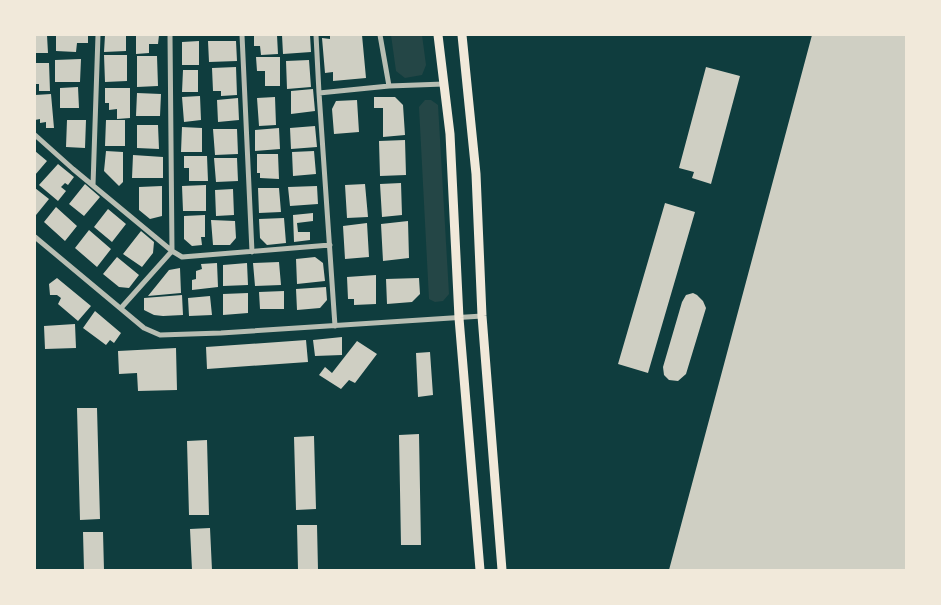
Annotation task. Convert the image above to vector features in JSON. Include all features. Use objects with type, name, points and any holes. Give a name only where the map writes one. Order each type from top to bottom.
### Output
[{"type":"main road","points":[[438,35],[450,134],[459,318],[480,570]]},
{"type":"main road","points":[[462,35],[476,174],[482,316],[502,570]]},
{"type":"street","points":[[93,185],[98,35]]},
{"type":"street","points":[[121,308],[172,251],[170,35]]},
{"type":"street","points":[[242,35],[252,252]]},
{"type":"street","points":[[316,35],[336,326]]},
{"type":"street","points":[[380,35],[389,86]]},
{"type":"street","points":[[319,93],[389,86],[444,84]]},
{"type":"street","points":[[35,135],[73,169],[172,251],[182,257],[330,245]]},
{"type":"street","points":[[35,237],[144,328],[160,335],[221,333],[482,316]]},
{"type":"shaded area","points":[[391,35],[422,35],[426,65],[422,75],[405,78],[396,71]]},
{"type":"shaded area","points":[[425,100],[431,100],[438,105],[449,294],[443,301],[435,302],[429,299],[419,107]]},
{"type":"building","points":[[35,35],[47,35],[48,53],[35,53]]},
{"type":"building","points":[[56,35],[88,35],[88,43],[77,43],[76,52],[56,51]]},
{"type":"building","points":[[105,35],[126,35],[126,51],[104,52]]},
{"type":"building","points":[[136,35],[159,35],[158,44],[149,44],[149,53],[136,54]]},
{"type":"building","points":[[254,35],[277,35],[278,54],[261,55],[260,46],[254,46]]},
{"type":"building","points":[[282,35],[310,35],[311,52],[283,54]]},
{"type":"building","points":[[330,35],[362,35],[366,78],[333,81],[333,72],[325,73],[322,38],[330,39]]},
{"type":"building","points":[[812,35],[906,35],[906,570],[669,570]]},
{"type":"building","points":[[199,41],[199,65],[182,65],[182,42]]},
{"type":"building","points":[[208,41],[236,41],[237,61],[209,62]]},
{"type":"building","points":[[104,55],[127,55],[127,81],[105,82]]},
{"type":"building","points":[[137,56],[157,56],[158,86],[137,87]]},
{"type":"building","points":[[256,57],[280,57],[280,86],[265,86],[265,71],[257,71]]},
{"type":"building","points":[[81,59],[80,82],[55,82],[55,60]]},
{"type":"building","points":[[309,60],[311,87],[287,89],[286,61]]},
{"type":"building","points":[[35,63],[49,63],[50,91],[39,91],[39,84],[35,84]]},
{"type":"building","points":[[236,67],[237,95],[221,96],[221,91],[213,91],[212,68]]},
{"type":"building","points":[[706,67],[740,76],[711,184],[692,178],[694,172],[679,168]]},
{"type":"building","points":[[183,70],[198,70],[198,92],[182,92]]},
{"type":"building","points":[[78,87],[79,108],[60,108],[60,88]]},
{"type":"building","points":[[105,88],[130,88],[130,118],[117,119],[117,109],[109,110],[109,103],[105,103]]},
{"type":"building","points":[[313,89],[315,111],[291,114],[291,91]]},
{"type":"building","points":[[137,93],[161,94],[160,116],[136,116]]},
{"type":"building","points":[[51,94],[54,128],[46,128],[46,122],[40,123],[40,119],[35,120],[35,95]]},
{"type":"building","points":[[200,96],[201,120],[184,122],[182,97]]},
{"type":"building","points":[[275,97],[276,125],[259,126],[257,98]]},
{"type":"building","points":[[374,97],[395,97],[403,105],[405,135],[383,137],[383,108],[374,108]]},
{"type":"building","points":[[238,98],[239,120],[218,122],[217,100]]},
{"type":"building","points":[[357,100],[359,132],[334,134],[332,109],[336,101]]},
{"type":"building","points":[[67,120],[86,120],[85,148],[66,147]]},
{"type":"building","points":[[106,120],[125,120],[125,146],[105,146]]},
{"type":"building","points":[[137,125],[158,125],[159,149],[137,148]]},
{"type":"building","points":[[315,126],[317,147],[291,149],[290,128]]},
{"type":"building","points":[[182,127],[202,128],[202,152],[181,152]]},
{"type":"building","points":[[279,128],[280,149],[255,151],[255,130]]},
{"type":"building","points":[[213,129],[237,129],[238,154],[215,155]]},
{"type":"building","points":[[405,140],[406,175],[380,176],[379,141]]},
{"type":"building","points":[[35,151],[47,161],[35,175]]},
{"type":"building","points":[[106,151],[123,152],[123,182],[119,186],[104,171]]},
{"type":"building","points":[[314,151],[316,174],[293,176],[292,152]]},
{"type":"building","points":[[257,154],[278,154],[279,179],[260,178],[260,173],[257,173]]},
{"type":"building","points":[[133,155],[163,157],[163,178],[132,178]]},
{"type":"building","points":[[184,156],[207,156],[208,181],[189,181],[189,168],[184,168]]},
{"type":"building","points":[[214,158],[237,158],[238,181],[216,182]]},
{"type":"building","points":[[58,164],[74,177],[68,185],[65,183],[61,187],[66,191],[58,201],[39,185]]},
{"type":"building","points":[[401,183],[402,215],[382,217],[380,184]]},
{"type":"building","points":[[85,184],[100,197],[84,216],[69,204]]},
{"type":"building","points":[[365,184],[368,217],[347,218],[345,185]]},
{"type":"building","points":[[206,185],[206,211],[183,211],[182,186]]},
{"type":"building","points":[[162,186],[162,216],[150,219],[139,210],[139,187]]},
{"type":"building","points":[[317,186],[318,204],[290,206],[288,187]]},
{"type":"building","points":[[35,188],[49,199],[36,215],[35,214]]},
{"type":"building","points":[[258,188],[279,188],[281,212],[259,213]]},
{"type":"building","points":[[233,189],[234,215],[216,216],[215,190]]},
{"type":"building","points":[[665,203],[695,212],[648,373],[618,364]]},
{"type":"building","points":[[56,207],[77,226],[65,241],[44,222]]},
{"type":"building","points":[[108,209],[126,224],[112,242],[94,227]]},
{"type":"building","points":[[313,213],[313,221],[297,223],[298,232],[310,232],[310,240],[294,242],[293,215]]},
{"type":"building","points":[[205,215],[205,237],[201,237],[202,245],[192,246],[184,239],[184,216]]},
{"type":"building","points":[[284,218],[286,243],[267,245],[260,238],[259,219]]},
{"type":"building","points":[[211,220],[235,221],[236,238],[230,245],[213,245]]},
{"type":"building","points":[[408,221],[409,258],[383,261],[381,224]]},
{"type":"building","points":[[367,223],[369,257],[345,259],[343,226]]},
{"type":"building","points":[[89,230],[111,249],[97,267],[75,248]]},
{"type":"building","points":[[141,231],[154,242],[153,253],[142,267],[123,254]]},
{"type":"building","points":[[117,257],[139,275],[129,288],[119,287],[103,274]]},
{"type":"building","points":[[315,257],[323,263],[325,281],[297,284],[296,259]]},
{"type":"building","points":[[279,262],[281,285],[255,286],[253,263]]},
{"type":"building","points":[[217,263],[218,287],[192,290],[192,280],[196,279],[196,271],[202,269],[201,264]]},
{"type":"building","points":[[247,263],[248,285],[223,286],[223,265]]},
{"type":"building","points":[[180,268],[181,293],[148,296],[169,270]]},
{"type":"building","points":[[376,275],[376,304],[354,305],[354,299],[348,299],[347,277]]},
{"type":"building","points":[[57,278],[91,306],[78,321],[58,304],[61,298],[57,295],[50,295],[49,284]]},
{"type":"building","points":[[419,278],[420,294],[412,302],[387,304],[386,279]]},
{"type":"building","points":[[326,287],[327,300],[320,308],[297,310],[296,289]]},
{"type":"building","points":[[284,291],[284,309],[260,309],[259,292]]},
{"type":"building","points":[[248,293],[248,313],[223,315],[223,294]]},
{"type":"building","points":[[693,293],[703,301],[706,308],[686,374],[678,381],[669,380],[664,375],[663,367],[682,302],[686,295]]},
{"type":"building","points":[[182,295],[183,315],[154,315],[144,310],[144,298]]},
{"type":"building","points":[[210,296],[212,315],[189,316],[188,298]]},
{"type":"building","points":[[95,311],[121,333],[114,343],[110,340],[106,345],[83,328]]},
{"type":"building","points":[[75,324],[76,348],[45,349],[44,326]]},
{"type":"building","points":[[342,337],[342,355],[315,356],[313,340]]},
{"type":"building","points":[[306,340],[308,362],[207,369],[206,347]]},
{"type":"building","points":[[357,341],[377,354],[355,383],[349,380],[341,389],[319,375],[325,367],[332,373]]},
{"type":"building","points":[[176,348],[177,390],[138,391],[137,373],[119,374],[118,351]]},
{"type":"building","points":[[430,352],[433,395],[418,397],[416,353]]},
{"type":"building","points":[[77,408],[97,408],[100,519],[80,520]]},
{"type":"building","points":[[419,434],[421,545],[401,545],[399,435]]},
{"type":"building","points":[[314,436],[316,509],[296,510],[294,437]]},
{"type":"building","points":[[207,440],[209,515],[189,515],[187,441]]},
{"type":"building","points":[[297,525],[317,525],[318,570],[298,570]]},
{"type":"building","points":[[210,528],[212,570],[192,570],[190,529]]},
{"type":"building","points":[[83,532],[103,532],[104,570],[84,570]]}]
